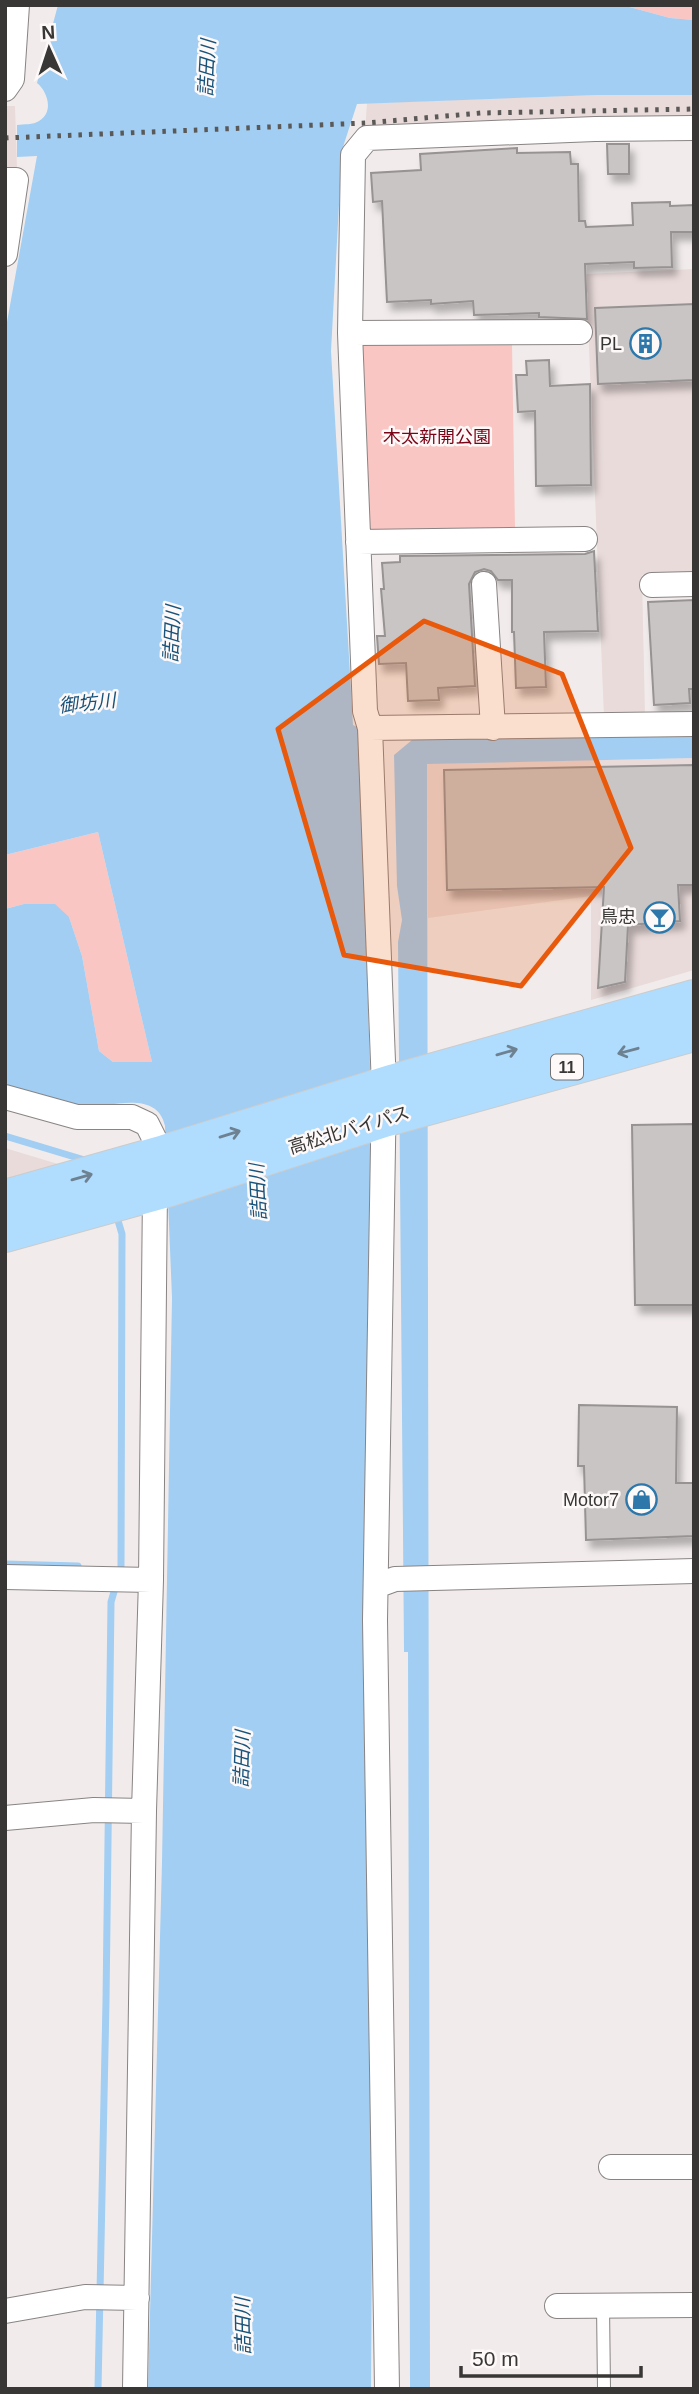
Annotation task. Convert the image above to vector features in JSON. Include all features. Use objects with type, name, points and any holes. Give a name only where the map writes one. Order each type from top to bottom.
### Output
[{"type":"highway","name":"高松北バイパス","points":[[13,1214],[441,1086],[694,999]]},
{"type":"highway","name":"高松北バイパス","points":[[441,1086],[694,1032]]},
{"type":"street","points":[[5,89],[12,79],[17,5]]},
{"type":"street","points":[[387,2389],[384,1102],[370,728],[365,711],[350,333],[352,155],[367,138],[694,128]]},
{"type":"street","points":[[5,180],[16,180],[5,254]]},
{"type":"street","points":[[350,333],[580,332]]},
{"type":"street","points":[[358,542],[585,539]]},
{"type":"street","points":[[484,584],[493,727]]},
{"type":"street","points":[[652,585],[694,584]]},
{"type":"street","points":[[370,728],[694,724]]},
{"type":"street","points":[[5,1097],[77,1117],[132,1117],[147,1124],[155,1140],[157,1173],[135,1810],[125,2298],[135,2389]]},
{"type":"street","points":[[386,1582],[428,1578],[694,1571]]},
{"type":"street","points":[[5,1577],[142,1580]]},
{"type":"street","points":[[5,1818],[94,1810],[135,1810]]},
{"type":"street","points":[[611,2167],[694,2167]]},
{"type":"street","points":[[5,2311],[85,2297],[125,2298]]},
{"type":"street","points":[[557,2306],[694,2305]]},
{"type":"lane","points":[[603,2305],[604,2389]]},
{"type":"highlighted area","points":[[424,621],[562,674],[631,848],[521,986],[344,955],[278,729]]},
{"type":"shaded area","points":[[598,95],[694,95],[694,119],[365,132],[367,103]]},
{"type":"shaded area","points":[[5,106],[15,106],[17,169],[5,169]]},
{"type":"shaded area","points":[[694,269],[694,572],[642,575],[645,717],[604,718],[586,274]]},
{"type":"shaded area","points":[[694,758],[694,970],[591,1000],[591,896],[428,918],[427,763]]},
{"type":"shaded area","points":[[5,1148],[58,1164],[5,1179]]},
{"type":"green space","points":[[622,5],[694,5],[694,20],[670,18]]},
{"type":"green space","name":"木太新開公園","points":[[512,343],[515,529],[364,530],[357,345]]},
{"type":"green space","points":[[98,832],[152,1062],[113,1062],[99,1051],[82,956],[69,917],[24,904],[5,909],[5,855]]},
{"type":"water","points":[[58,5],[622,5],[670,18],[694,20],[694,95],[598,95],[357,104],[342,150],[331,351],[353,725],[359,728],[370,1065],[376,1586],[371,2389],[148,2389],[162,1862],[172,1298],[165,1126],[160,1114],[151,1106],[139,1103],[73,1107],[5,1086],[5,909],[24,904],[55,904],[69,917],[82,956],[99,1051],[113,1062],[152,1062],[98,832],[5,855],[5,333],[37,156],[17,157],[17,125],[37,122],[47,113],[48,102],[37,83]]},
{"type":"water","points":[[694,735],[694,758],[427,764],[430,2389],[410,2389],[408,1652],[404,1652],[398,942],[402,920],[397,886],[394,755],[412,740]]},
{"type":"building","points":[[607,144],[629,144],[629,174],[608,174]]},
{"type":"building","points":[[517,148],[517,153],[570,152],[571,164],[578,164],[579,221],[585,221],[586,227],[633,225],[632,203],[670,202],[670,206],[694,205],[694,232],[671,232],[672,267],[634,268],[634,262],[585,264],[587,319],[539,317],[539,313],[474,315],[473,301],[431,304],[431,300],[387,302],[382,201],[373,202],[371,173],[421,170],[420,154]]},
{"type":"building","name":"PL","points":[[694,304],[694,380],[598,384],[595,308]]},
{"type":"building","points":[[549,360],[550,386],[590,384],[591,485],[536,486],[535,411],[518,412],[516,375],[527,375],[526,361]]},
{"type":"building","points":[[594,551],[598,631],[544,632],[546,687],[516,688],[512,580],[498,580],[491,571],[484,569],[475,572],[469,584],[475,686],[438,688],[439,700],[408,701],[406,663],[379,664],[377,636],[385,636],[382,563],[400,562],[400,556],[585,554]]},
{"type":"building","points":[[694,600],[694,689],[689,689],[690,703],[654,705],[648,602]]},
{"type":"building","points":[[694,765],[694,885],[678,885],[680,921],[628,925],[625,982],[598,988],[604,887],[447,890],[444,770]]},
{"type":"building","points":[[694,1124],[694,1305],[635,1305],[632,1125]]},
{"type":"building","points":[[579,1405],[677,1407],[676,1483],[694,1483],[694,1536],[586,1540],[584,1466],[578,1466]]},
{"type":"waterway","points":[[5,1136],[88,1161]]},
{"type":"waterway","points":[[98,2389],[111,1602],[121,1568],[122,1234],[116,1214]]},
{"type":"waterway","points":[[5,1564],[78,1566]]},
{"type":"railway","points":[[5,138],[366,123],[481,113],[694,109]]},
{"type":"place","name":"PL","points":[[645,344]]},
{"type":"place","name":"鳥忠","points":[[659,917]]},
{"type":"place","name":"Motor7","points":[[642,1500]]},
{"type":"water label","name":"詰田川","points":[[207,68]]},
{"type":"water label","name":"詰田川","points":[[172,634]]},
{"type":"water label","name":"御坊川","points":[[87,703]]},
{"type":"water label","name":"詰田川","points":[[258,1192]]},
{"type":"water label","name":"詰田川","points":[[242,1759]]},
{"type":"water label","name":"詰田川","points":[[243,2326]]}]
